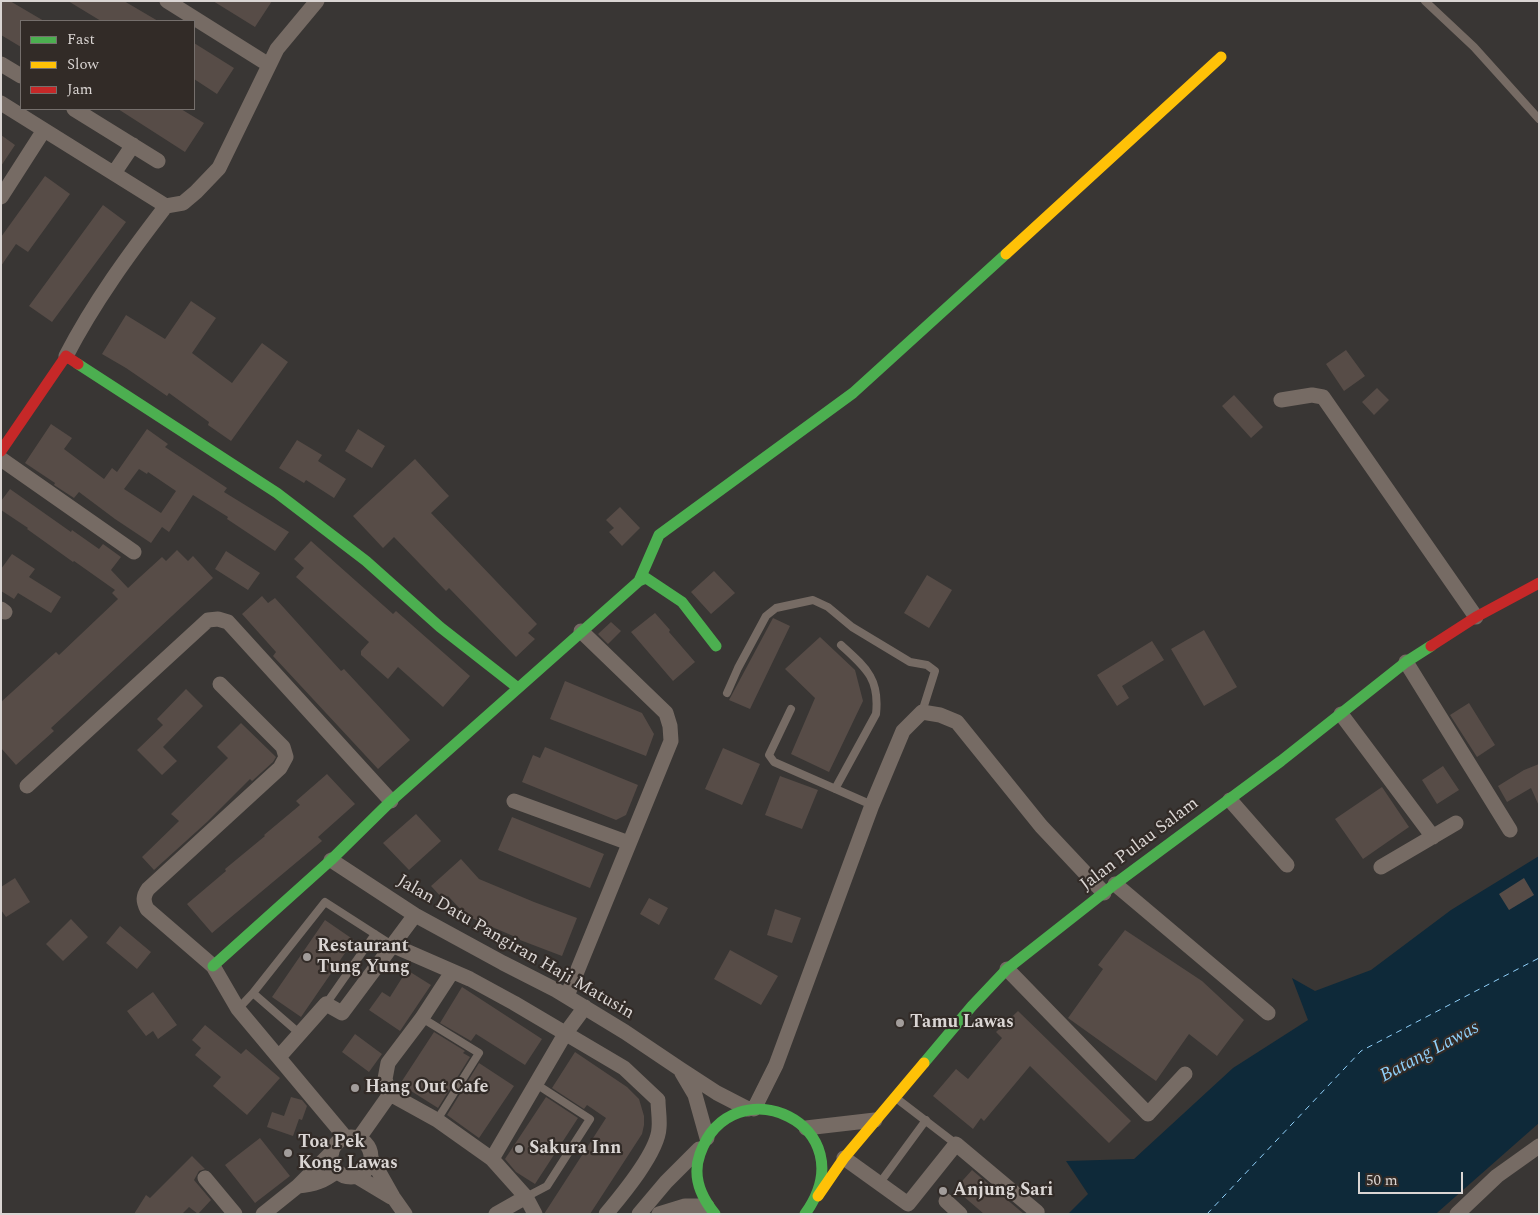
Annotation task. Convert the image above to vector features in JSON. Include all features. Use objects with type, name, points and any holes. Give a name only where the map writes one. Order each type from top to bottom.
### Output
[{"type":"street","points":[[167,1],[269,65]]},
{"type":"street","points":[[1,102],[166,206],[183,203],[219,168],[277,49],[317,1]]},
{"type":"street","points":[[213,966],[331,860],[391,802],[582,630],[633,587],[639,580],[659,535],[853,393],[1221,57]]},
{"type":"street","points":[[76,110],[158,161]]},
{"type":"street","points":[[1,197],[44,130]]},
{"type":"street","points":[[114,174],[133,145]]},
{"type":"street","points":[[1,451],[66,356],[82,326],[127,257],[166,206]]},
{"type":"street","points":[[66,356],[277,493],[366,561],[440,627],[518,688]]},
{"type":"street","points":[[1281,400],[1312,395],[1323,397],[1476,617]]},
{"type":"street","points":[[1,459],[134,552]]},
{"type":"street","points":[[639,580],[646,578],[682,602],[716,646]]},
{"type":"street","name":"Jalan Pulau Salam","points":[[805,1214],[844,1158],[875,1120],[972,1006],[1007,969],[1110,888],[1230,800],[1406,662],[1476,617],[1539,583]]},
{"type":"street","points":[[27,786],[208,620],[218,619],[228,622],[391,802]]},
{"type":"street","points":[[567,996],[671,741],[670,726],[666,713],[582,630]]},
{"type":"street","points":[[1406,662],[1510,830]]},
{"type":"street","points":[[220,684],[284,747],[286,758],[280,768],[148,889],[144,903],[147,908],[213,966],[238,1009],[279,1058],[352,1138],[368,1146],[371,1158],[393,1197],[406,1214]]},
{"type":"street","points":[[751,1109],[776,1065],[872,805],[903,731],[922,712],[940,715],[957,722],[1041,826],[1110,888],[1268,1012]]},
{"type":"street","points":[[1341,714],[1432,837]]},
{"type":"street","points":[[514,800],[629,843]]},
{"type":"street","points":[[1230,800],[1287,865]]},
{"type":"street","points":[[1381,867],[1456,823]]},
{"type":"street","name":"Jalan Datu Pangiran Haji Matusin","points":[[331,860],[415,915],[567,996],[717,1093],[751,1109]]},
{"type":"street","points":[[279,1058],[326,1004],[342,1013],[415,915]]},
{"type":"street","points":[[392,945],[470,979],[492,991],[624,1068],[658,1100],[660,1129],[650,1154],[620,1198],[606,1214]]},
{"type":"street","points":[[1007,969],[1148,1114],[1185,1074]]},
{"type":"street","points":[[452,972],[422,1018],[388,1063],[385,1079],[390,1094],[437,1120],[492,1159],[526,1197],[535,1214]]},
{"type":"street","points":[[492,1159],[565,1034],[585,1008]]},
{"type":"street","points":[[680,1069],[695,1095],[704,1142],[697,1167],[699,1187],[711,1210]]},
{"type":"street","points":[[263,1214],[298,1186],[332,1152],[340,1140],[352,1138],[390,1094]]},
{"type":"street","points":[[639,1214],[704,1142],[713,1129],[729,1116],[751,1109],[770,1109],[790,1115],[806,1128],[818,1145],[823,1166],[818,1196]]},
{"type":"street","points":[[806,1128],[875,1120]]},
{"type":"street","points":[[844,1158],[908,1204],[956,1144],[1037,1212],[1036,1214]]},
{"type":"street","points":[[1457,1214],[1497,1176],[1539,1146]]},
{"type":"street","points":[[332,1152],[331,1158],[337,1171],[349,1177],[356,1176],[366,1170],[371,1158]]},
{"type":"street","points":[[298,1186],[312,1185],[337,1171]]},
{"type":"street","points":[[356,1176],[393,1197]]},
{"type":"street","points":[[205,1178],[235,1214]]},
{"type":"street","points":[[496,1214],[526,1197]]},
{"type":"street","points":[[946,1201],[960,1214]]},
{"type":"street","points":[[659,1214],[685,1206],[711,1210]]},
{"type":"lane","points":[[1425,1],[1474,47],[1539,119]]},
{"type":"lane","points":[[727,693],[766,616],[776,608],[813,600],[828,607],[852,627],[910,662],[927,665],[935,671],[922,712]]},
{"type":"lane","points":[[835,789],[876,714],[878,701],[877,693],[868,670],[841,645]]},
{"type":"lane","points":[[790,709],[769,755],[774,762],[872,805]]},
{"type":"lane","points":[[238,1009],[253,993],[325,902],[392,945]]},
{"type":"lane","points":[[326,1004],[374,934]]},
{"type":"lane","points":[[253,993],[299,1034]]},
{"type":"lane","points":[[422,1018],[478,1053],[437,1120]]},
{"type":"lane","points":[[526,1197],[547,1186],[590,1119],[536,1084]]},
{"type":"lane","points":[[895,1097],[956,1144]]},
{"type":"lane","points":[[879,1184],[926,1120]]},
{"type":"water","name":"Batang Lawas","points":[[1539,856],[1539,1123],[1436,1214],[1068,1214],[1088,1194],[1066,1161],[1134,1159],[1233,1068],[1308,1020],[1292,978],[1315,991],[1371,970],[1451,910]]},
{"type":"building","points":[[1,1],[10,1],[42,20],[20,20],[20,46],[1,35]]},
{"type":"building","points":[[68,1],[124,1],[156,20],[99,20]]},
{"type":"building","points":[[213,1],[272,1],[255,27]]},
{"type":"building","points":[[195,44],[234,68],[217,94],[195,80]]},
{"type":"building","points":[[120,110],[183,110],[204,123],[185,152]]},
{"type":"building","points":[[1,135],[15,145],[1,166]]},
{"type":"building","points":[[45,176],[70,194],[28,252],[16,244],[1,266],[1,237]]},
{"type":"building","points":[[103,205],[126,222],[52,322],[29,306]]},
{"type":"building","points":[[191,301],[216,318],[192,353],[232,383],[262,343],[288,362],[231,441],[208,425],[209,422],[169,393],[167,396],[102,354],[126,315],[165,339]]},
{"type":"building","points":[[1346,350],[1365,376],[1344,391],[1326,364]]},
{"type":"building","points":[[1377,388],[1389,400],[1374,415],[1362,402]]},
{"type":"building","points":[[1234,395],[1263,427],[1251,438],[1222,406]]},
{"type":"building","points":[[51,424],[72,438],[64,449],[104,479],[112,468],[117,472],[147,429],[168,444],[165,447],[227,488],[224,492],[289,532],[275,551],[227,519],[228,517],[193,495],[169,532],[162,527],[151,543],[79,492],[74,498],[25,463]],"holes":[[[139,469],[147,474],[148,472],[176,491],[161,513],[124,489]]]},
{"type":"building","points":[[358,429],[385,446],[372,468],[345,451]]},
{"type":"building","points":[[297,440],[322,455],[318,461],[346,479],[334,498],[306,480],[304,483],[279,468]]},
{"type":"building","points":[[415,459],[449,496],[431,513],[537,624],[528,633],[535,639],[516,657],[449,588],[446,591],[394,537],[383,548],[353,516]]},
{"type":"building","points":[[10,489],[71,532],[72,530],[99,549],[103,544],[121,557],[111,570],[128,588],[162,557],[166,561],[177,550],[188,561],[193,556],[213,578],[51,728],[54,731],[16,765],[1,748],[1,702],[56,652],[59,655],[118,599],[112,593],[115,590],[1,510],[1,501]]},
{"type":"building","points":[[620,507],[640,528],[622,546],[609,532],[614,528],[606,520]]},
{"type":"building","points":[[311,541],[393,614],[396,611],[470,676],[443,707],[398,667],[388,679],[361,655],[361,651],[369,642],[296,577],[304,568],[294,559]]},
{"type":"building","points":[[226,551],[260,573],[248,590],[215,569]]},
{"type":"building","points":[[12,554],[35,569],[29,577],[61,597],[51,613],[18,593],[14,599],[1,591],[1,569]]},
{"type":"building","points":[[714,571],[735,593],[711,614],[691,592]]},
{"type":"building","points":[[927,575],[952,590],[929,628],[904,613]]},
{"type":"building","points":[[262,596],[268,603],[275,598],[341,671],[344,669],[410,740],[378,769],[273,656],[276,652],[242,614]]},
{"type":"building","points":[[655,613],[695,662],[673,681],[631,632]]},
{"type":"building","points":[[773,618],[790,626],[750,709],[729,700]]},
{"type":"building","points":[[611,622],[621,631],[608,644],[598,634]]},
{"type":"building","points":[[1204,630],[1237,687],[1204,706],[1171,649]]},
{"type":"building","points":[[820,637],[855,670],[863,701],[829,772],[791,754],[815,698],[785,669]]},
{"type":"building","points":[[1152,641],[1164,660],[1122,686],[1129,698],[1117,706],[1097,675]]},
{"type":"building","points":[[565,681],[642,713],[654,734],[646,756],[550,719]]},
{"type":"building","points":[[186,689],[203,706],[163,747],[177,761],[162,775],[137,750],[163,725],[157,719]]},
{"type":"building","points":[[1469,703],[1495,745],[1477,757],[1450,715]]},
{"type":"building","points":[[241,723],[276,757],[273,762],[252,781],[250,779],[207,822],[154,870],[142,857],[179,821],[171,814],[228,758],[217,747]]},
{"type":"building","points":[[545,747],[638,785],[626,815],[616,820],[522,782],[533,755],[540,758]]},
{"type":"building","points":[[723,748],[760,764],[742,805],[705,789]]},
{"type":"building","points":[[1539,764],[1539,806],[1531,788],[1507,802],[1498,786],[1524,770]]},
{"type":"building","points":[[1443,766],[1459,790],[1437,804],[1422,780]]},
{"type":"building","points":[[327,774],[355,804],[318,837],[322,841],[212,933],[187,904],[300,805],[296,801]]},
{"type":"building","points":[[780,776],[818,790],[802,829],[765,815]]},
{"type":"building","points":[[1382,787],[1409,827],[1363,859],[1335,819]]},
{"type":"building","points":[[416,814],[441,841],[409,870],[383,843]]},
{"type":"building","points":[[512,817],[604,854],[590,888],[498,850]]},
{"type":"building","points":[[461,859],[479,879],[577,918],[562,956],[520,940],[467,916],[448,896],[444,900],[431,886]]},
{"type":"building","points":[[15,878],[30,902],[6,917],[1,910],[1,887]]},
{"type":"building","points":[[1524,878],[1534,895],[1509,910],[1499,894]]},
{"type":"building","points":[[649,898],[668,908],[659,925],[640,914]]},
{"type":"building","points":[[775,909],[801,918],[792,943],[767,935]]},
{"type":"building","points":[[71,919],[88,937],[63,961],[46,944]]},
{"type":"building","points":[[325,920],[354,940],[301,1017],[272,997]]},
{"type":"building","points":[[120,926],[151,952],[137,969],[106,943]]},
{"type":"building","points":[[1125,930],[1202,981],[1244,1020],[1217,1056],[1189,1034],[1156,1081],[1068,1018],[1103,969],[1098,965]]},
{"type":"building","points":[[730,950],[778,976],[761,1005],[714,979]]},
{"type":"building","points":[[407,970],[431,985],[400,1031],[369,1010],[382,992],[390,997]]},
{"type":"building","points":[[462,987],[542,1039],[525,1065],[476,1034],[471,1041],[440,1023]]},
{"type":"building","points":[[153,992],[177,1025],[158,1039],[153,1031],[146,1036],[127,1011]]},
{"type":"building","points":[[1018,1011],[1131,1121],[1109,1143],[1030,1066],[984,1121],[981,1118],[973,1129],[933,1096],[956,1069],[968,1079],[1002,1038],[996,1032]]},
{"type":"building","points":[[205,1025],[241,1054],[246,1049],[280,1078],[247,1115],[213,1086],[221,1077],[195,1055],[201,1048],[192,1040]]},
{"type":"building","points":[[434,1032],[465,1051],[463,1053],[470,1057],[438,1108],[400,1084]]},
{"type":"building","points":[[355,1034],[382,1054],[369,1072],[342,1052]]},
{"type":"building","points":[[575,1052],[627,1087],[639,1099],[644,1116],[644,1125],[642,1134],[590,1214],[544,1214],[606,1118],[587,1105],[584,1109],[552,1088]]},
{"type":"building","points":[[479,1063],[514,1086],[479,1138],[447,1115]]},
{"type":"building","points":[[291,1097],[302,1100],[307,1106],[302,1120],[299,1119],[293,1136],[267,1127],[272,1112],[284,1116]]},
{"type":"building","points":[[546,1097],[578,1118],[535,1184],[516,1172],[505,1159]]},
{"type":"building","points":[[260,1138],[290,1176],[255,1203],[225,1165]]},
{"type":"building","points":[[192,1156],[205,1169],[199,1171],[194,1180],[211,1200],[198,1214],[189,1207],[182,1214],[134,1214],[146,1195],[150,1198]]},
{"type":"building","points":[[972,1170],[1024,1214],[984,1214],[955,1189]]},
{"type":"ferry route","points":[[1207,1214],[1361,1051],[1539,958]]},
{"type":"traffic: fast","points":[[639,581],[659,535],[853,393],[1006,254]]},
{"type":"traffic: fast","points":[[78,364],[277,493],[366,561],[440,627],[518,688]]},
{"type":"traffic: fast","points":[[213,966],[331,860],[391,801],[639,581],[646,578],[682,602],[716,646]]},
{"type":"traffic: fast","points":[[924,1063],[972,1006],[1007,969],[1115,884],[1281,761],[1406,662],[1431,646]]},
{"type":"traffic: fast","points":[[715,1214],[699,1186],[697,1170],[700,1154],[716,1127],[739,1112],[764,1110],[789,1116],[808,1132],[820,1154],[820,1182],[805,1214]]},
{"type":"traffic: slow","points":[[1006,254],[1221,57]]},
{"type":"traffic: slow","points":[[818,1196],[844,1158],[924,1063]]},
{"type":"traffic: jam","points":[[1,451],[66,356],[78,364]]},
{"type":"traffic: jam","points":[[1431,646],[1476,617],[1539,583]]},
{"type":"place","name":"Restaurant Tung Yung","points":[[307,957]]},
{"type":"place","name":"Tamu Lawas","points":[[900,1023]]},
{"type":"place","name":"Hang Out Cafe","points":[[355,1088]]},
{"type":"place","name":"Sakura Inn","points":[[519,1149]]},
{"type":"place","name":"Toa Pek Kong Lawas","points":[[288,1153]]},
{"type":"place","name":"Anjung Sari","points":[[943,1191]]}]
